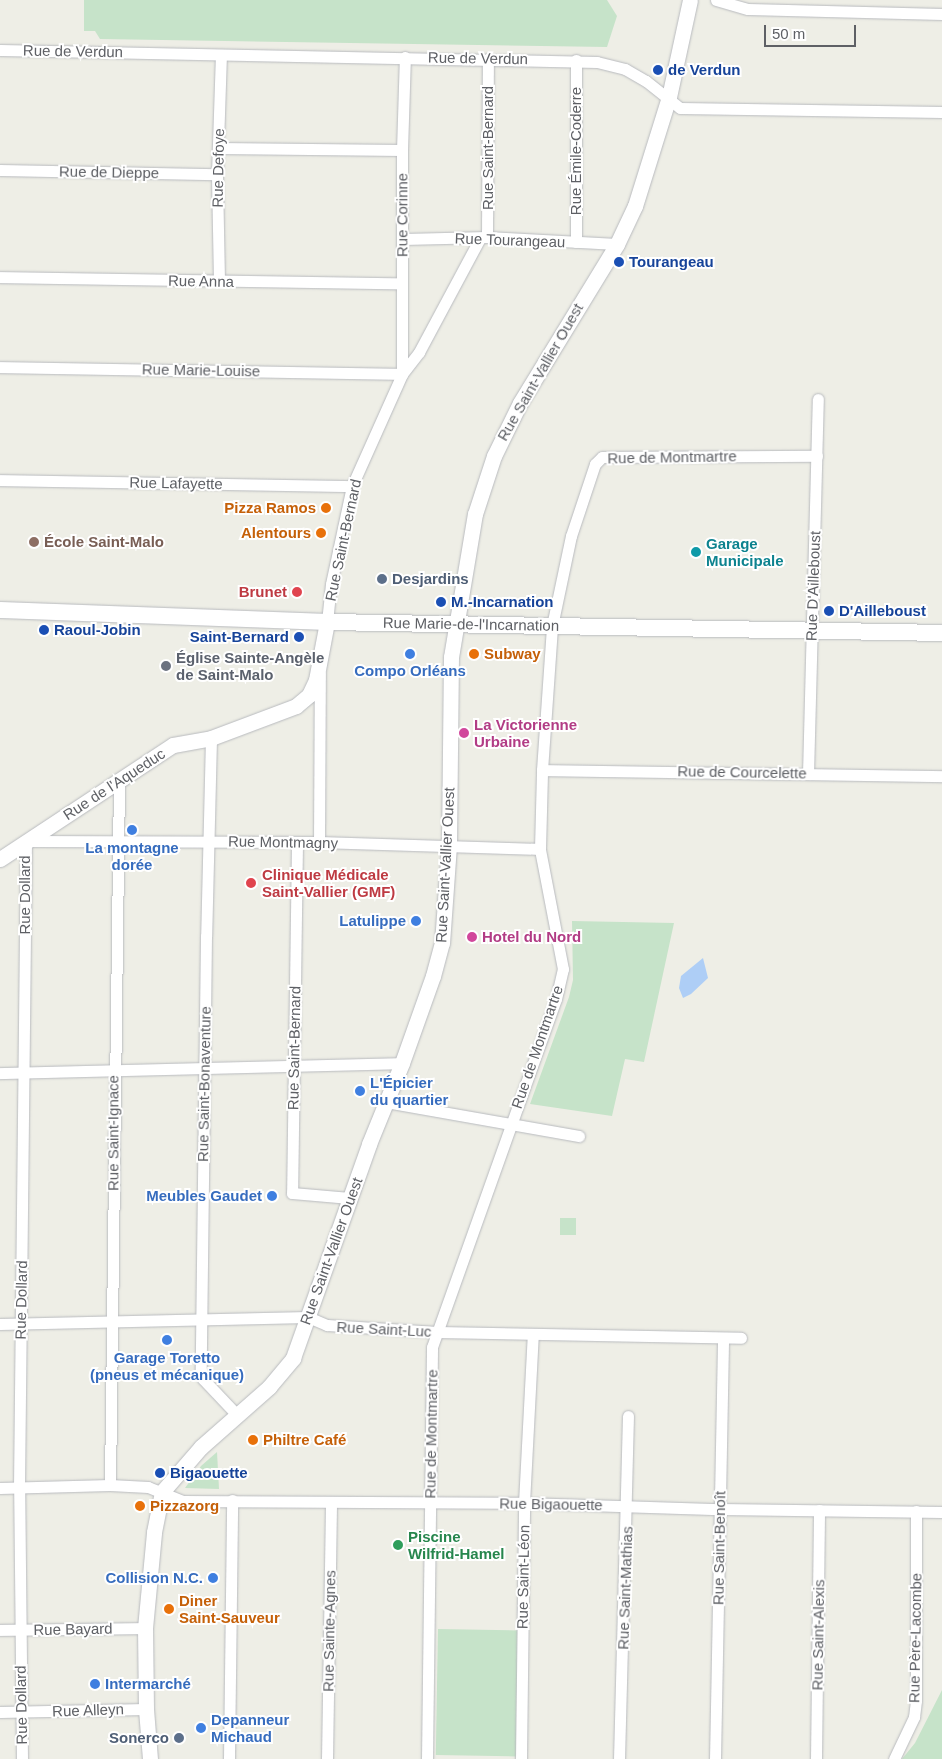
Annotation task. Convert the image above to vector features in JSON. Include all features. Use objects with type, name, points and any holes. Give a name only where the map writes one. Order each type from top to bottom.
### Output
[{"type":"main road","name":"Rue Marie-de-l'Incarnation","points":[[0,610],[327,622],[942,633]]},
{"type":"street","name":"Rue Saint-Vallier Ouest","points":[[150,1759],[146,1709],[145,1628],[154,1532],[162,1492],[201,1447],[269,1387],[293,1358],[350,1198],[402,1063],[442,943],[449,846],[452,657],[475,514],[494,456],[515,412],[543,362],[617,244],[635,206],[668,97],[690,0]]},
{"type":"street","points":[[716,0],[748,8],[942,14]]},
{"type":"street","name":"Rue de Verdun","points":[[0,50],[576,60],[597,62],[625,69],[668,97],[680,108],[942,112]]},
{"type":"street","name":"Rue Defoye","points":[[219,281],[217,174],[221,55]]},
{"type":"street","name":"Rue Corinne","points":[[402,374],[402,150],[405,57]]},
{"type":"street","name":"Rue Saint-Bernard","points":[[319,842],[320,658],[327,622],[331,584],[352,486],[402,374],[419,352],[483,238],[488,59]]},
{"type":"street","name":"Rue Émile-Coderre","points":[[576,60],[576,242]]},
{"type":"street","points":[[218,148],[402,150]]},
{"type":"street","name":"Rue de Dieppe","points":[[0,170],[217,174]]},
{"type":"street","name":"Rue Tourangeau","points":[[403,239],[483,238],[617,244]]},
{"type":"street","name":"Rue Anna","points":[[0,277],[402,283]]},
{"type":"street","name":"Rue Marie-Louise","points":[[0,367],[402,374]]},
{"type":"street","name":"Rue D'Ailleboust","points":[[808,774],[818,399]]},
{"type":"street","name":"Rue de Montmartre","points":[[427,1759],[432,1348],[510,1123],[556,999],[563,968],[540,849],[542,770],[552,626],[571,536],[595,464],[602,457],[817,456]]},
{"type":"street","name":"Rue Lafayette","points":[[0,480],[352,486]]},
{"type":"street","name":"Rue de l'Aqueduc","points":[[0,858],[173,745],[211,738],[296,706],[309,694],[320,658]]},
{"type":"street","name":"Rue Saint-Bonaventure","points":[[211,738],[200,1319],[201,1370],[203,1380],[238,1416]]},
{"type":"street","name":"Rue de Courcelette","points":[[542,770],[942,776]]},
{"type":"street","name":"Rue Saint-Ignace","points":[[110,1485],[119,781]]},
{"type":"street","name":"Rue Montmagny","points":[[26,841],[319,842],[540,849]]},
{"type":"street","name":"Rue Dollard","points":[[22,1759],[19,1487],[26,841]]},
{"type":"street","name":"Rue Saint-Bernard","points":[[297,843],[292,1193],[350,1198]]},
{"type":"street","points":[[0,1073],[402,1063]]},
{"type":"street","points":[[386,1102],[579,1136]]},
{"type":"street","name":"Rue Saint-Luc","points":[[0,1324],[308,1317],[327,1326],[438,1332],[741,1338]]},
{"type":"street","name":"Rue Saint-Léon","points":[[521,1759],[524,1503],[533,1334]]},
{"type":"street","name":"Rue Saint-Benoît","points":[[715,1759],[723,1338]]},
{"type":"street","name":"Rue Saint-Mathias","points":[[620,1759],[628,1416]]},
{"type":"street","name":"Rue Bigaouette","points":[[0,1488],[110,1485],[148,1487],[182,1501],[524,1503],[720,1509],[942,1512]]},
{"type":"street","points":[[229,1759],[232,1500]]},
{"type":"street","name":"Rue Sainte-Agnes","points":[[327,1759],[331,1503]]},
{"type":"street","name":"Rue Saint-Alexis","points":[[816,1759],[819,1510]]},
{"type":"street","name":"Rue Père-Lacombe","points":[[894,1759],[914,1717],[916,1700],[916,1512]]},
{"type":"street","name":"Rue Bayard","points":[[0,1630],[145,1628]]},
{"type":"street","name":"Rue Alleyn","points":[[0,1712],[146,1709]]},
{"type":"green space","points":[[84,0],[607,0],[617,16],[607,47],[100,39],[95,31],[84,31]]},
{"type":"green space","points":[[572,921],[674,923],[644,1062],[625,1059],[612,1116],[530,1104],[569,997],[573,980]]},
{"type":"green space","points":[[560,1218],[576,1218],[576,1235],[560,1235]]},
{"type":"green space","points":[[217,1452],[219,1489],[185,1488],[201,1466]]},
{"type":"green space","points":[[438,1629],[518,1630],[516,1756],[436,1755]]},
{"type":"green space","points":[[942,1690],[942,1759],[902,1759],[915,1743]]},
{"type":"water","points":[[703,958],[708,978],[691,994],[683,998],[679,988],[681,976]]},
{"type":"place","name":"de Verdun","points":[[658,70]]},
{"type":"place","name":"Tourangeau","points":[[619,262]]},
{"type":"place","name":"Pizza Ramos","points":[[326,508]]},
{"type":"place","name":"Alentours","points":[[321,533]]},
{"type":"place","name":"École Saint-Malo","points":[[34,542]]},
{"type":"place","name":"Garage Municipale","points":[[696,552]]},
{"type":"place","name":"Desjardins","points":[[382,579]]},
{"type":"place","name":"Brunet","points":[[297,592]]},
{"type":"place","name":"M.-Incarnation","points":[[441,602]]},
{"type":"place","name":"D'Ailleboust","points":[[829,611]]},
{"type":"place","name":"Raoul-Jobin","points":[[44,630]]},
{"type":"place","name":"Saint-Bernard","points":[[299,637]]},
{"type":"place","name":"Compo Orléans","points":[[410,654]]},
{"type":"place","name":"Subway","points":[[474,654]]},
{"type":"place","name":"Église Sainte-Angèle de Saint-Malo","points":[[166,666]]},
{"type":"place","name":"La Victorienne Urbaine","points":[[464,733]]},
{"type":"place","name":"La montagne dorée","points":[[132,830]]},
{"type":"place","name":"Clinique Médicale Saint-Vallier (GMF)","points":[[251,883]]},
{"type":"place","name":"Latulippe","points":[[416,921]]},
{"type":"place","name":"Hotel du Nord","points":[[472,937]]},
{"type":"place","name":"L'Épicier du quartier","points":[[360,1091]]},
{"type":"place","name":"Meubles Gaudet","points":[[272,1196]]},
{"type":"place","name":"Garage Toretto (pneus et mécanique)","points":[[167,1340]]},
{"type":"place","name":"Philtre Café","points":[[253,1440]]},
{"type":"place","name":"Bigaouette","points":[[160,1473]]},
{"type":"place","name":"Pizzazorg","points":[[140,1506]]},
{"type":"place","name":"Piscine Wilfrid-Hamel","points":[[398,1545]]},
{"type":"place","name":"Collision N.C.","points":[[213,1578]]},
{"type":"place","name":"Diner Saint-Sauveur","points":[[169,1609]]},
{"type":"place","name":"Intermarché","points":[[95,1684]]},
{"type":"place","name":"Depanneur Michaud","points":[[201,1728]]},
{"type":"place","name":"Sonerco","points":[[179,1738]]}]
